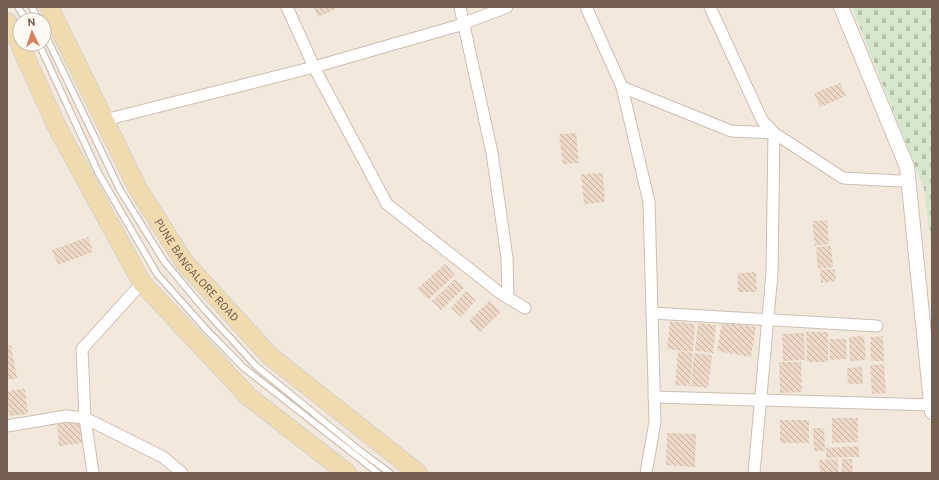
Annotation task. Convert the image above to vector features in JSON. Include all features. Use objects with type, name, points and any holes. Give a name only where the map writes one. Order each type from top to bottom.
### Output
[{"type":"main road","name":"PUNE BANGALORE ROAD","points":[[49,7],[138,189],[185,262],[270,356],[418,473]]},
{"type":"main road","points":[[7,22],[16,36],[57,127],[142,283],[249,397],[346,473]]},
{"type":"street","points":[[287,7],[314,67],[387,204],[500,293],[525,308]]},
{"type":"street","points":[[460,7],[492,153],[507,258],[508,298]]},
{"type":"street","points":[[105,120],[314,67],[464,24],[507,7]]},
{"type":"street","points":[[586,7],[622,88],[649,202],[655,422],[646,473]]},
{"type":"street","points":[[710,7],[762,120],[774,133],[843,178],[899,181],[908,179]]},
{"type":"street","points":[[654,397],[760,400],[932,409],[907,167],[841,7]]},
{"type":"street","points":[[622,88],[731,130],[774,133]]},
{"type":"street","points":[[754,473],[772,273],[774,133]]},
{"type":"street","points":[[93,473],[85,418],[82,349],[142,283]]},
{"type":"street","points":[[652,313],[877,326]]},
{"type":"street","points":[[7,426],[66,416],[85,418],[163,457],[182,473]]},
{"type":"lane","points":[[52,49],[120,190],[164,261],[202,308],[256,366],[359,450],[390,473]]},
{"type":"lane","points":[[44,52],[99,174],[157,274],[242,367],[378,473]]},
{"type":"shaded area","points":[[7,7],[932,7],[932,473],[7,473]]},
{"type":"green space","points":[[852,7],[932,7],[932,253],[924,188]]},
{"type":"building","points":[[314,7],[337,7],[337,8],[318,17]]},
{"type":"building","points":[[840,83],[846,96],[820,107],[814,93]]},
{"type":"building","points":[[576,133],[579,163],[563,164],[559,134]]},
{"type":"building","points":[[603,173],[605,202],[584,204],[581,174]]},
{"type":"building","points":[[827,220],[829,244],[815,246],[812,221]]},
{"type":"building","points":[[88,237],[93,252],[58,265],[52,250]]},
{"type":"building","points":[[831,246],[833,267],[818,269],[816,247]]},
{"type":"building","points":[[445,264],[455,275],[428,300],[417,289]]},
{"type":"building","points":[[835,269],[836,281],[821,283],[820,270]]},
{"type":"building","points":[[756,272],[757,292],[738,292],[738,273]]},
{"type":"building","points":[[455,279],[464,288],[441,310],[432,301]]},
{"type":"building","points":[[466,291],[476,300],[461,317],[451,308]]},
{"type":"building","points":[[490,300],[501,312],[480,332],[469,321]]},
{"type":"building","points":[[670,321],[695,324],[693,352],[667,349]]},
{"type":"building","points":[[722,322],[756,327],[751,357],[717,351]]},
{"type":"building","points":[[698,323],[716,325],[713,353],[695,351]]},
{"type":"building","points":[[806,332],[828,332],[828,362],[807,362]]},
{"type":"building","points":[[804,333],[805,360],[783,361],[782,334]]},
{"type":"building","points":[[864,336],[866,360],[850,361],[849,337]]},
{"type":"building","points":[[883,336],[884,361],[871,361],[870,337]]},
{"type":"building","points":[[829,339],[846,339],[847,359],[830,360]]},
{"type":"building","points":[[11,345],[17,378],[7,380],[7,346]]},
{"type":"building","points":[[678,351],[693,353],[690,386],[675,385]]},
{"type":"building","points":[[694,353],[712,355],[708,388],[691,386]]},
{"type":"building","points":[[779,362],[801,362],[802,392],[780,393]]},
{"type":"building","points":[[884,364],[886,393],[872,394],[870,365]]},
{"type":"building","points":[[862,367],[863,384],[848,384],[847,368]]},
{"type":"building","points":[[25,389],[28,414],[9,416],[7,391]]},
{"type":"building","points":[[832,418],[858,418],[858,442],[832,443]]},
{"type":"building","points":[[780,420],[809,420],[809,443],[780,443]]},
{"type":"building","points":[[80,421],[83,443],[59,446],[57,424]]},
{"type":"building","points":[[813,428],[824,428],[825,451],[814,451]]},
{"type":"building","points":[[667,433],[696,434],[695,467],[666,465]]},
{"type":"building","points":[[859,446],[859,457],[826,458],[826,448]]},
{"type":"building","points":[[838,459],[838,473],[820,473],[819,460]]},
{"type":"building","points":[[842,459],[852,459],[853,473],[842,473]]}]
